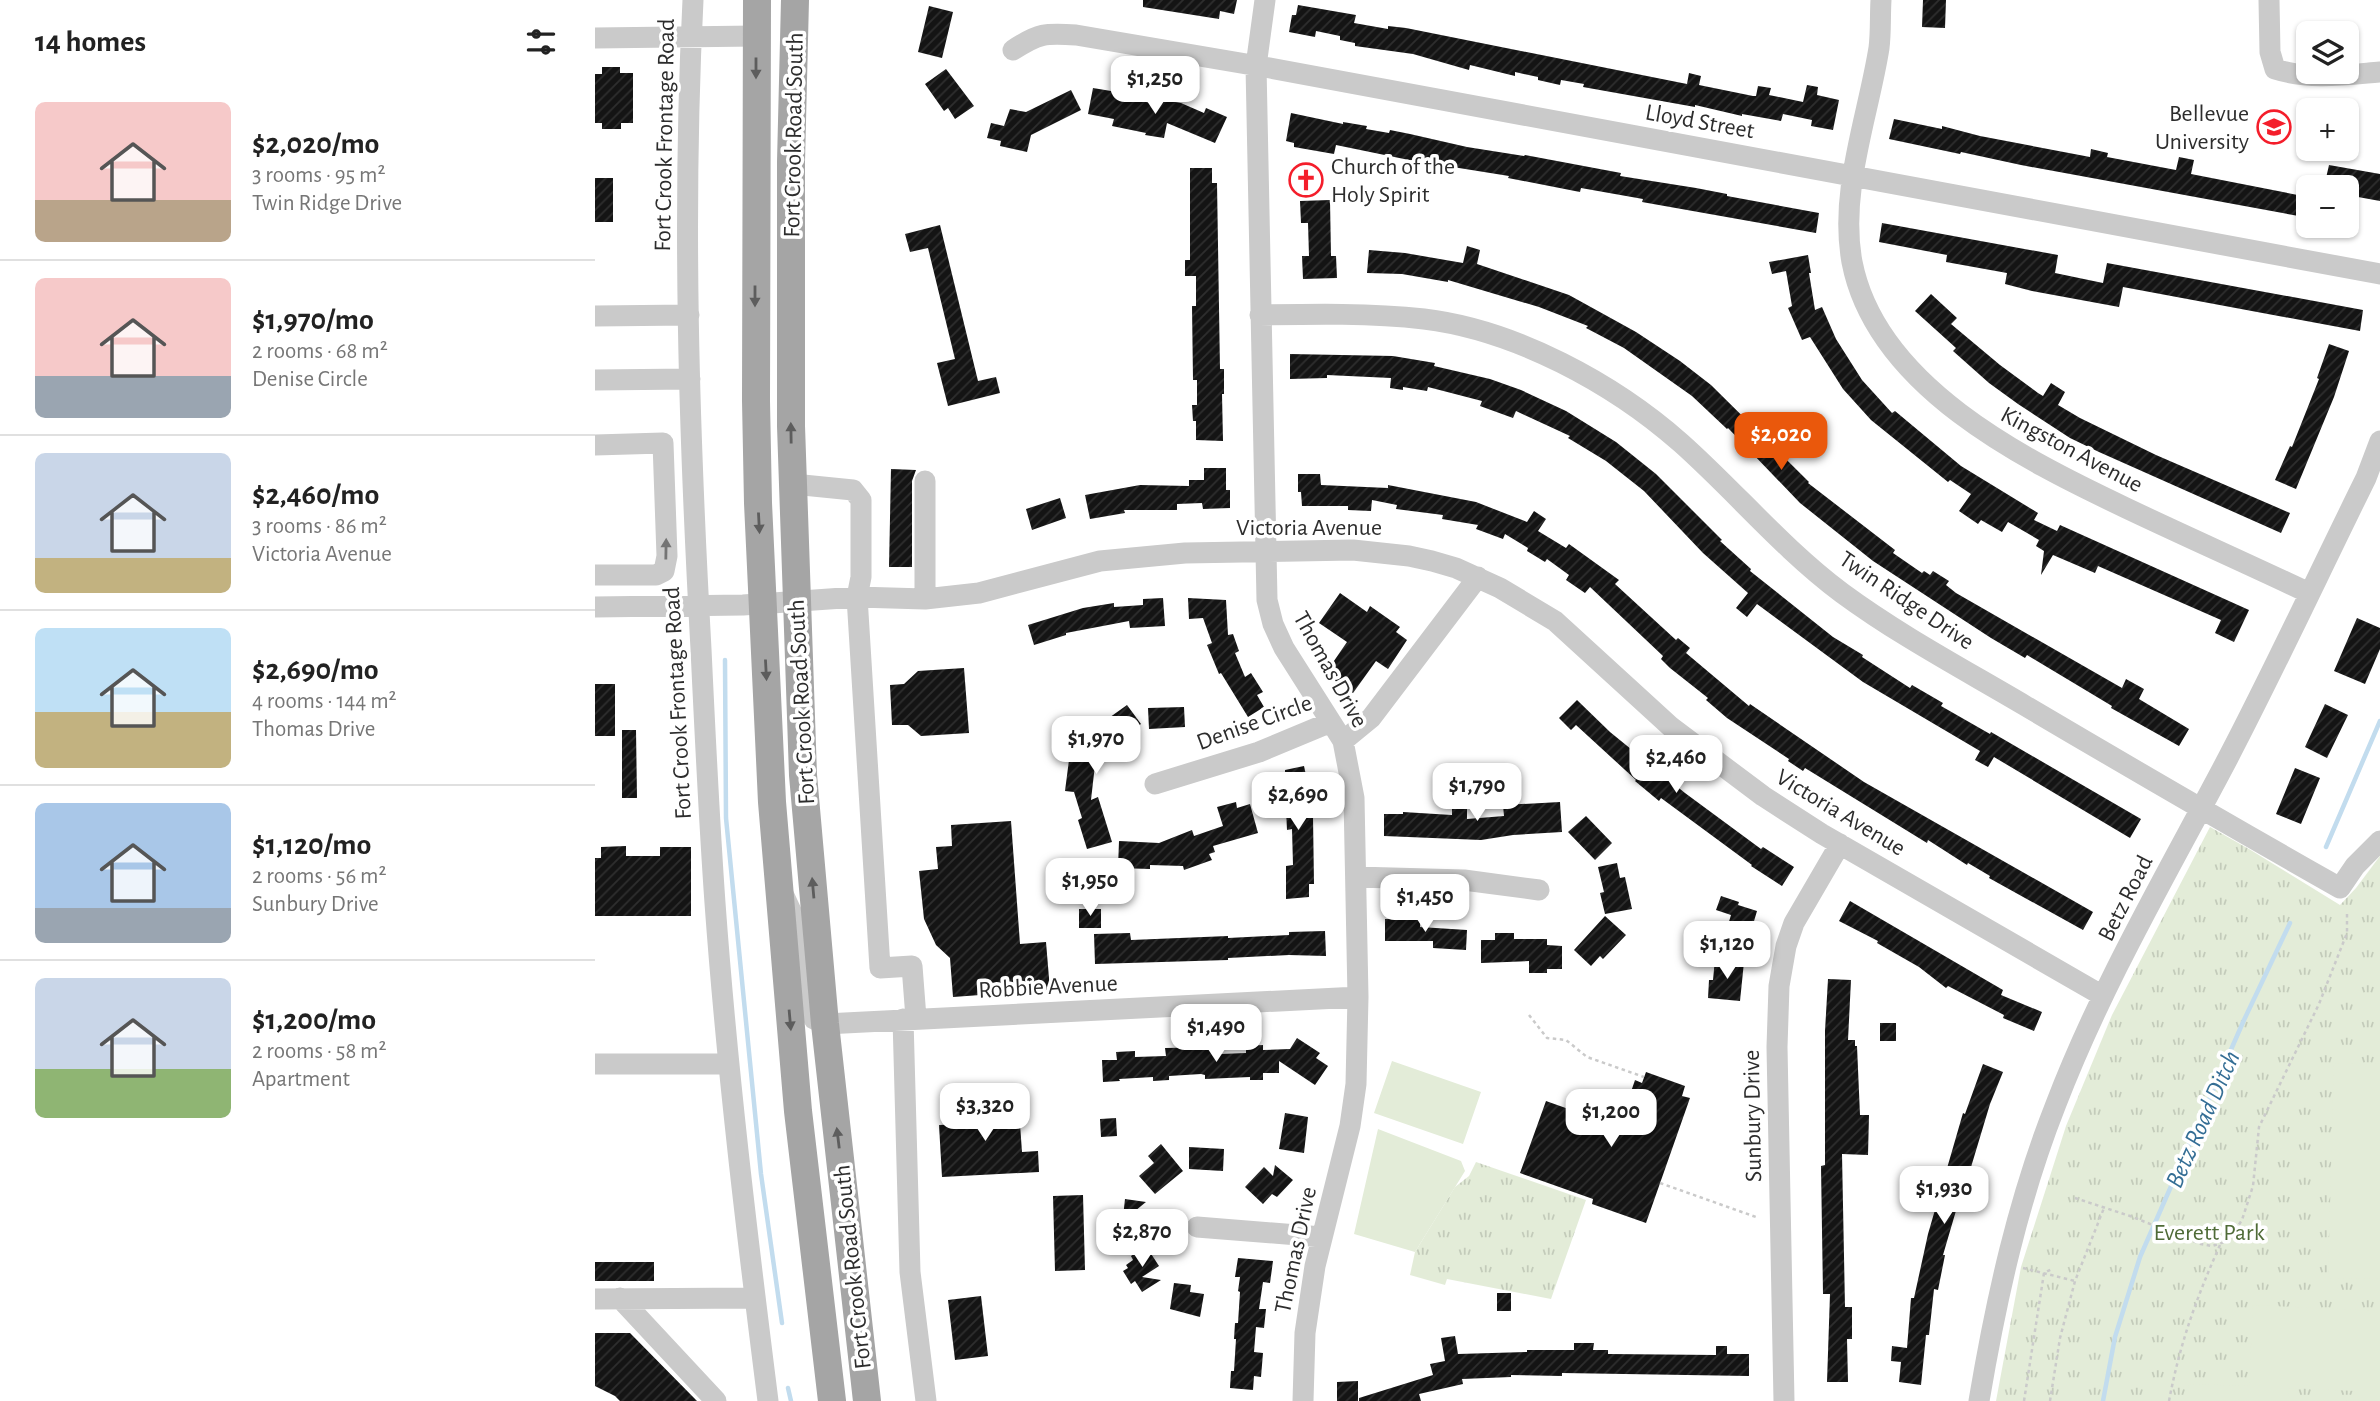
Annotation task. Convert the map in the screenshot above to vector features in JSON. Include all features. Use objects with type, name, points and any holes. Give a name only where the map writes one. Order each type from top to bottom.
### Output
[{"type":"main road","name":"Fort Crook Road South","points":[[757,0],[756,401],[772,802],[809,1207],[832,1401]]},
{"type":"main road","name":"Fort Crook Road South","points":[[795,0],[791,162],[793,484],[803,775],[825,1024],[867,1401]]},
{"type":"main road","points":[[809,1207],[835,1284],[851,1401]]},
{"type":"street","name":"Fort Crook Frontage Road","points":[[693,0],[689,314],[698,606],[715,901],[729,1064],[768,1401]]},
{"type":"street","name":"Thomas Drive","points":[[1265,0],[1256,66],[1267,600],[1273,624],[1284,648],[1343,741],[1354,798],[1358,998],[1356,1084],[1350,1126],[1322,1237],[1305,1333],[1303,1401]]},
{"type":"street","name":"Kingston Avenue","points":[[1881,0],[1879,45],[1853,175],[1849,218],[1852,262],[1868,309],[1894,351],[1919,380],[1984,432],[2046,470],[2309,593]]},
{"type":"street","points":[[2269,0],[2270,52],[2275,69],[2296,76],[2330,77],[2380,72]]},
{"type":"street","name":"Lloyd Street","points":[[1013,50],[1034,36],[1051,33],[1076,35],[1853,175],[2380,274]]},
{"type":"street","points":[[595,38],[756,36]]},
{"type":"street","points":[[595,316],[689,314]]},
{"type":"street","name":"Twin Ridge Drive","points":[[1260,315],[1379,315],[1427,319],[1479,331],[1542,354],[1594,379],[1643,411],[1682,444],[1780,540],[1841,592],[1908,636],[2200,808],[2340,888],[2355,866],[2380,841]]},
{"type":"street","points":[[595,380],[690,379]]},
{"type":"street","points":[[595,445],[691,442]]},
{"type":"street","name":"Betz Road","points":[[1979,1401],[1993,1321],[2026,1190],[2079,1046],[2229,756],[2366,478],[2380,442]]},
{"type":"street","points":[[595,575],[656,575],[664,571],[667,556],[663,443]]},
{"type":"street","points":[[925,481],[925,599]]},
{"type":"street","points":[[793,484],[853,490],[861,500],[862,578],[857,597],[880,968],[912,967],[909,1019],[910,1272],[926,1401]]},
{"type":"street","name":"Victoria Avenue","points":[[595,607],[698,606],[857,597],[925,599],[979,593],[1100,561],[1185,553],[1353,550],[1432,561],[1509,593],[1555,621],[1671,727],[1763,796],[1840,844],[2103,996]]},
{"type":"street","points":[[1343,741],[1371,719],[1478,578]]},
{"type":"street","name":"Denise Circle","points":[[1155,784],[1259,752],[1331,722]]},
{"type":"street","name":"Sunbury Drive","points":[[1784,1401],[1777,1047],[1779,986],[1786,946],[1794,923],[1840,844]]},
{"type":"street","points":[[1356,877],[1464,880],[1539,890]]},
{"type":"street","points":[[779,886],[796,922],[808,1006],[814,1019],[825,1024]]},
{"type":"street","name":"Robbie Avenue","points":[[825,1024],[1358,998]]},
{"type":"street","points":[[595,1064],[729,1064]]},
{"type":"street","points":[[1196,1227],[1322,1237]]},
{"type":"street","points":[[620,1298],[716,1401]]},
{"type":"street","points":[[595,1299],[754,1298]]},
{"type":"path","points":[[2169,1401],[2190,1314],[2220,1245],[2235,1233],[2242,1220],[2253,1186],[2259,1127],[2319,1004],[2347,933],[2347,913]]},
{"type":"path","points":[[1529,1015],[1547,1038],[1566,1040],[1587,1057],[1644,1077]]},
{"type":"path","points":[[1660,1183],[1755,1217]]},
{"type":"path","points":[[2075,1198],[2201,1244],[2220,1245]]},
{"type":"path","points":[[2050,1401],[2060,1338],[2075,1281],[2104,1208]]},
{"type":"path","points":[[2021,1267],[2075,1281]]},
{"type":"path","points":[[2044,1273],[2052,1269]]},
{"type":"path","points":[[2024,1401],[2044,1273]]},
{"type":"green space","name":"Everett Park","points":[[2210,827],[2340,905],[2380,856],[2380,1401],[1996,1401],[2021,1267],[2066,1126],[2112,1015]]},
{"type":"green space","points":[[1392,1061],[1481,1092],[1463,1144],[1374,1113]]},
{"type":"green space","points":[[2334,1063],[2380,1064],[2380,1279],[2328,1278]]},
{"type":"green space","points":[[1378,1129],[1461,1161],[1465,1171],[1415,1252],[1354,1234]]},
{"type":"green space","points":[[1476,1162],[1586,1200],[1551,1299],[1447,1279],[1445,1285],[1410,1275],[1415,1252],[1455,1187],[1469,1176]]},
{"type":"green space","points":[[2253,1305],[2380,1311],[2380,1401],[2346,1401],[2355,1391],[2286,1388],[2291,1401],[2187,1401],[2189,1384],[2249,1386]]},
{"type":"building","points":[[1143,0],[1237,0],[1234,14],[1220,11],[1219,19],[1143,7]]},
{"type":"building","points":[[1923,0],[1946,0],[1945,28],[1922,27]]},
{"type":"building","points":[[1298,5],[1356,15],[1354,23],[1388,29],[1388,26],[1406,28],[1687,84],[1689,73],[1701,76],[1699,85],[1753,96],[1756,96],[1758,86],[1771,88],[1769,95],[1803,102],[1807,85],[1818,87],[1817,95],[1839,100],[1833,130],[1811,126],[1812,120],[1783,114],[1781,121],[1742,116],[1695,105],[1583,87],[1584,84],[1561,80],[1560,85],[1515,72],[1515,76],[1470,65],[1469,70],[1413,54],[1355,46],[1355,43],[1340,40],[1340,36],[1316,31],[1315,37],[1289,32],[1292,15],[1296,15]]},
{"type":"building","points":[[929,6],[953,12],[942,58],[918,52]]},
{"type":"building","points":[[602,67],[620,67],[620,73],[633,73],[633,123],[621,123],[621,129],[602,129],[602,123],[595,123],[595,74],[602,74]]},
{"type":"building","points":[[946,69],[974,106],[955,119],[948,108],[944,111],[925,84]]},
{"type":"building","points":[[1093,88],[1117,92],[1116,96],[1151,103],[1152,98],[1181,103],[1204,113],[1206,108],[1227,117],[1215,143],[1167,123],[1164,138],[1145,135],[1146,133],[1112,126],[1114,119],[1088,114]]},
{"type":"building","points":[[1071,90],[1081,110],[1031,135],[1027,152],[1000,146],[1001,141],[987,138],[991,123],[1004,126],[1010,109],[1026,112]]},
{"type":"building","points":[[1291,113],[1367,126],[1366,129],[1389,133],[1390,130],[1467,147],[1621,173],[1620,176],[1819,213],[1816,233],[1642,202],[1643,199],[1581,188],[1580,192],[1508,178],[1509,176],[1336,145],[1334,154],[1294,147],[1294,143],[1286,141]]},
{"type":"building","points":[[1894,119],[1942,129],[1942,126],[2090,157],[2091,149],[2108,153],[2107,157],[2176,170],[2179,157],[2194,160],[2191,174],[2296,195],[2296,216],[1961,152],[1960,154],[1889,139]]},
{"type":"building","points":[[2329,165],[2380,174],[2380,201],[2359,197],[2359,175],[2327,175]]},
{"type":"building","points":[[1190,168],[1212,168],[1212,183],[1217,183],[1220,369],[1224,369],[1223,441],[1196,440],[1196,421],[1193,421],[1192,405],[1197,405],[1197,380],[1193,380],[1192,306],[1196,306],[1196,276],[1185,276],[1185,260],[1190,260]]},
{"type":"building","points":[[595,178],[613,178],[613,222],[595,222]]},
{"type":"building","points":[[1330,200],[1331,256],[1336,256],[1337,278],[1303,279],[1302,256],[1309,256],[1308,223],[1301,223],[1300,201]]},
{"type":"building","points":[[1882,223],[2058,255],[2055,273],[2103,283],[2107,263],[2363,310],[2360,331],[2123,287],[2119,307],[2032,291],[2005,284],[2007,273],[1946,262],[1947,255],[1879,242]]},
{"type":"building","points":[[940,225],[978,381],[996,377],[1000,393],[948,406],[937,363],[955,359],[928,248],[910,252],[905,234]]},
{"type":"building","points":[[1467,246],[1480,250],[1477,264],[1569,295],[1636,332],[1680,361],[1711,385],[1808,483],[1895,550],[1893,553],[1922,573],[1924,571],[1930,575],[1933,571],[1949,581],[1946,585],[1956,593],[2122,688],[2126,679],[2144,689],[2139,699],[2189,729],[2179,746],[2111,708],[2112,706],[2027,655],[2025,658],[1991,638],[1873,561],[1800,503],[1728,428],[1692,396],[1624,348],[1586,328],[1588,326],[1539,307],[1448,280],[1367,273],[1369,250],[1463,263]]},
{"type":"building","points":[[1808,255],[1815,310],[1822,307],[1836,339],[1862,380],[1892,413],[1895,411],[1961,466],[2038,513],[2034,520],[2057,531],[2060,525],[2249,610],[2234,642],[2215,633],[2221,620],[2098,566],[2095,573],[2053,555],[2041,575],[2044,551],[2036,546],[2039,540],[2008,522],[2002,532],[1981,520],[1978,524],[1959,511],[1971,494],[1950,480],[1948,482],[1871,420],[1843,389],[1810,337],[1802,340],[1788,308],[1792,306],[1786,271],[1772,274],[1769,262]]},
{"type":"building","points":[[1931,294],[1957,318],[1951,324],[2038,393],[2043,396],[2051,383],[2065,392],[2058,405],[2080,418],[2156,455],[2290,513],[2281,533],[2070,438],[2018,404],[1953,351],[1956,348],[1915,311]]},
{"type":"building","points":[[2329,344],[2349,351],[2334,397],[2296,489],[2275,480],[2290,446],[2292,447],[2319,379],[2317,378]]},
{"type":"building","points":[[1290,354],[1393,356],[1435,363],[1434,366],[1490,379],[1521,390],[1566,411],[1616,442],[1656,474],[1722,540],[1720,541],[1751,569],[1750,571],[1833,637],[1910,688],[1912,685],[1943,703],[1941,706],[2141,819],[2130,838],[1994,757],[1988,767],[1975,760],[1980,751],[1863,682],[1757,604],[1747,617],[1736,608],[1748,593],[1703,553],[1644,491],[1606,461],[1568,438],[1570,436],[1516,411],[1513,418],[1480,406],[1482,401],[1428,387],[1427,391],[1390,388],[1391,378],[1327,375],[1327,378],[1290,379]]},
{"type":"building","points":[[1204,468],[1226,468],[1226,490],[1230,490],[1230,508],[1203,509],[1202,503],[1177,504],[1177,510],[1124,510],[1125,513],[1090,519],[1085,495],[1140,485],[1189,486],[1189,480],[1204,480]]},
{"type":"building","points":[[891,469],[916,470],[912,481],[912,567],[889,567]]},
{"type":"building","points":[[1298,474],[1320,474],[1321,485],[1388,488],[1388,485],[1476,502],[1527,522],[1534,511],[1546,519],[1538,531],[1566,548],[1569,544],[1619,580],[1615,584],[1676,640],[1678,638],[1690,648],[1686,653],[1749,706],[1750,704],[1864,782],[2093,912],[2083,930],[1989,878],[1990,876],[1928,840],[1927,843],[1805,768],[1803,771],[1788,761],[1789,759],[1727,718],[1706,700],[1708,698],[1670,668],[1661,659],[1663,656],[1590,587],[1585,593],[1566,580],[1569,575],[1547,559],[1545,562],[1527,551],[1528,548],[1505,534],[1503,539],[1476,529],[1478,525],[1442,519],[1443,515],[1396,509],[1397,505],[1372,500],[1371,511],[1348,510],[1348,506],[1302,506],[1301,492],[1298,492]]},
{"type":"building","points":[[1060,498],[1066,518],[1032,530],[1026,509]]},
{"type":"building","points":[[1340,593],[1367,612],[1370,606],[1400,627],[1396,632],[1407,640],[1388,669],[1376,661],[1353,693],[1325,674],[1347,642],[1319,623]]},
{"type":"building","points":[[1163,598],[1165,626],[1130,628],[1129,621],[1066,633],[1034,645],[1028,625],[1083,608],[1114,603],[1114,607],[1143,605],[1143,599]]},
{"type":"building","points":[[1188,598],[1226,600],[1228,635],[1233,634],[1239,651],[1235,653],[1245,677],[1251,673],[1263,692],[1257,695],[1264,707],[1248,717],[1221,673],[1219,674],[1207,645],[1212,643],[1203,618],[1189,619]]},
{"type":"building","points":[[2357,618],[2380,628],[2380,649],[2365,684],[2334,671]]},
{"type":"building","points":[[964,668],[969,733],[921,736],[908,725],[892,725],[890,685],[904,684],[918,671]]},
{"type":"building","points":[[595,684],[615,684],[615,736],[595,736]]},
{"type":"building","points":[[1577,700],[1610,732],[1685,793],[1761,849],[1763,847],[1794,867],[1782,886],[1661,798],[1659,801],[1576,725],[1571,730],[1559,718]]},
{"type":"building","points":[[2325,704],[2348,715],[2327,758],[2305,747]]},
{"type":"building","points":[[1127,705],[1141,724],[1096,756],[1091,800],[1098,797],[1112,842],[1087,849],[1078,820],[1082,818],[1074,792],[1065,791],[1069,760],[1072,760],[1074,744],[1106,748],[1092,730]]},
{"type":"building","points":[[1184,707],[1185,727],[1149,729],[1148,708]]},
{"type":"building","points":[[622,730],[636,730],[637,798],[622,798]]},
{"type":"building","points":[[1304,766],[1309,789],[1303,791],[1309,818],[1313,817],[1314,884],[1309,884],[1309,897],[1286,899],[1286,866],[1293,865],[1292,829],[1287,830],[1286,809],[1283,810],[1277,776],[1285,774],[1285,770]]},
{"type":"building","points":[[2295,768],[2320,778],[2301,824],[2276,814]]},
{"type":"building","points":[[1236,802],[1237,808],[1250,804],[1258,833],[1213,846],[1215,852],[1209,854],[1212,860],[1184,870],[1183,866],[1150,865],[1150,869],[1118,868],[1119,841],[1159,843],[1192,830],[1194,836],[1223,826],[1217,807]]},
{"type":"building","points":[[1560,802],[1562,832],[1481,840],[1384,836],[1384,814],[1403,812],[1452,815],[1452,806],[1467,807],[1467,819],[1504,816],[1503,805]]},
{"type":"building","points":[[1586,816],[1612,843],[1595,860],[1568,832]]},
{"type":"building","points":[[1011,821],[1020,944],[1046,942],[1050,990],[953,997],[950,958],[936,945],[924,919],[919,871],[938,869],[936,847],[952,846],[951,825]]},
{"type":"building","points":[[626,846],[626,856],[660,856],[660,847],[691,847],[691,916],[595,916],[595,858],[601,858],[601,847]]},
{"type":"building","points":[[1617,863],[1620,878],[1625,877],[1632,909],[1605,914],[1600,893],[1604,892],[1598,867]]},
{"type":"building","points":[[1721,896],[1757,911],[1747,945],[1724,938],[1731,915],[1716,910]]},
{"type":"building","points":[[1850,901],[2003,990],[2001,995],[2042,1012],[2034,1031],[2003,1018],[2004,1015],[1948,986],[1946,988],[1919,967],[1877,943],[1878,941],[1839,921]]},
{"type":"building","points":[[1079,909],[1101,909],[1101,928],[1079,928]]},
{"type":"building","points":[[1605,916],[1626,935],[1603,959],[1600,956],[1591,966],[1574,950]]},
{"type":"building","points":[[1385,919],[1420,919],[1420,927],[1467,930],[1466,950],[1433,948],[1433,941],[1385,941]]},
{"type":"building","points":[[1325,931],[1326,956],[1289,955],[1228,960],[1095,964],[1094,934],[1130,933],[1131,940],[1228,938]]},
{"type":"building","points":[[1495,933],[1514,933],[1514,939],[1547,939],[1547,945],[1562,946],[1562,969],[1547,969],[1547,973],[1529,973],[1529,961],[1481,963],[1481,940],[1495,940]]},
{"type":"building","points":[[1715,959],[1744,962],[1740,1001],[1708,998],[1709,980],[1713,980]]},
{"type":"building","points":[[1828,979],[1851,980],[1848,1040],[1855,1040],[1857,1046],[1860,1115],[1869,1115],[1868,1155],[1842,1154],[1845,1307],[1852,1307],[1852,1339],[1847,1339],[1848,1382],[1827,1382],[1830,1294],[1823,1294],[1821,1166],[1825,1165],[1825,1031]]},
{"type":"building","points":[[1880,1023],[1896,1023],[1896,1041],[1880,1041]]},
{"type":"building","points":[[1297,1038],[1320,1053],[1316,1058],[1328,1066],[1315,1085],[1279,1061],[1279,1073],[1263,1073],[1263,1080],[1250,1080],[1250,1077],[1205,1079],[1205,1075],[1201,1074],[1169,1076],[1169,1080],[1153,1081],[1153,1077],[1103,1082],[1102,1060],[1117,1060],[1116,1052],[1135,1051],[1135,1057],[1166,1056],[1165,1048],[1220,1047],[1220,1054],[1246,1053],[1246,1046],[1263,1045],[1263,1050],[1290,1049]]},
{"type":"building","points":[[1983,1064],[2003,1072],[1960,1197],[1943,1255],[1938,1290],[1934,1289],[1921,1385],[1899,1382],[1901,1362],[1891,1361],[1892,1346],[1907,1348],[1911,1298],[1914,1298],[1928,1234],[1963,1113],[1965,1114]]},
{"type":"building","points":[[1646,1072],[1685,1086],[1682,1096],[1690,1098],[1646,1223],[1592,1204],[1593,1199],[1520,1173],[1546,1101],[1619,1127],[1635,1080],[1642,1083]]},
{"type":"building","points":[[1011,1099],[1012,1125],[1020,1124],[1022,1152],[1038,1151],[1039,1172],[942,1177],[939,1125],[963,1124],[962,1102]]},
{"type":"building","points":[[1285,1113],[1308,1117],[1304,1153],[1279,1149]]},
{"type":"building","points":[[1116,1118],[1117,1136],[1101,1137],[1100,1119]]},
{"type":"building","points":[[1161,1144],[1183,1171],[1155,1194],[1139,1176],[1154,1163],[1148,1156]]},
{"type":"building","points":[[1189,1147],[1224,1149],[1223,1171],[1189,1169]]},
{"type":"building","points":[[1275,1165],[1293,1180],[1277,1197],[1272,1194],[1263,1204],[1245,1187],[1264,1167],[1273,1176]]},
{"type":"building","points":[[1083,1195],[1085,1270],[1055,1271],[1053,1196]]},
{"type":"building","points":[[1125,1199],[1146,1202],[1135,1211],[1149,1213],[1146,1238],[1121,1235]]},
{"type":"building","points":[[1146,1246],[1159,1266],[1142,1277],[1161,1280],[1142,1292],[1135,1281],[1131,1284],[1123,1271],[1133,1260],[1131,1256]]},
{"type":"building","points":[[1238,1258],[1273,1261],[1270,1283],[1263,1282],[1259,1309],[1266,1309],[1264,1328],[1256,1327],[1254,1352],[1263,1353],[1261,1377],[1254,1376],[1253,1390],[1230,1388],[1231,1371],[1234,1371],[1235,1323],[1238,1323],[1240,1292],[1240,1277],[1235,1277]]},
{"type":"building","points":[[595,1262],[654,1262],[654,1281],[595,1281]]},
{"type":"building","points":[[1174,1283],[1191,1285],[1190,1292],[1204,1294],[1200,1317],[1170,1309]]},
{"type":"building","points":[[1497,1293],[1511,1293],[1511,1311],[1497,1311]]},
{"type":"building","points":[[981,1296],[988,1356],[955,1360],[948,1300]]},
{"type":"building","points":[[595,1333],[630,1333],[697,1401],[620,1401],[595,1386]]},
{"type":"building","points":[[1455,1336],[1458,1354],[1574,1350],[1574,1343],[1594,1343],[1593,1350],[1608,1350],[1608,1354],[1716,1355],[1716,1346],[1727,1346],[1727,1354],[1749,1354],[1749,1376],[1562,1373],[1562,1376],[1511,1375],[1462,1379],[1463,1384],[1419,1394],[1421,1401],[1359,1401],[1359,1398],[1433,1375],[1430,1364],[1445,1361],[1441,1338]]},
{"type":"building","points":[[1358,1381],[1358,1401],[1337,1401],[1337,1382]]},
{"type":"waterway","points":[[725,660],[726,818],[761,1174],[782,1323]]},
{"type":"waterway","name":"Betz Road Ditch","points":[[2326,847],[2380,721]]},
{"type":"waterway","name":"Betz Road Ditch","points":[[2103,1401],[2115,1337],[2140,1257],[2244,1020],[2290,923]]},
{"type":"waterway","points":[[788,1388],[791,1401]]},
{"type":"place","name":"Bellevue University","points":[[2274,127]]},
{"type":"place","name":"Church of the Holy Spirit","points":[[1306,180]]}]
